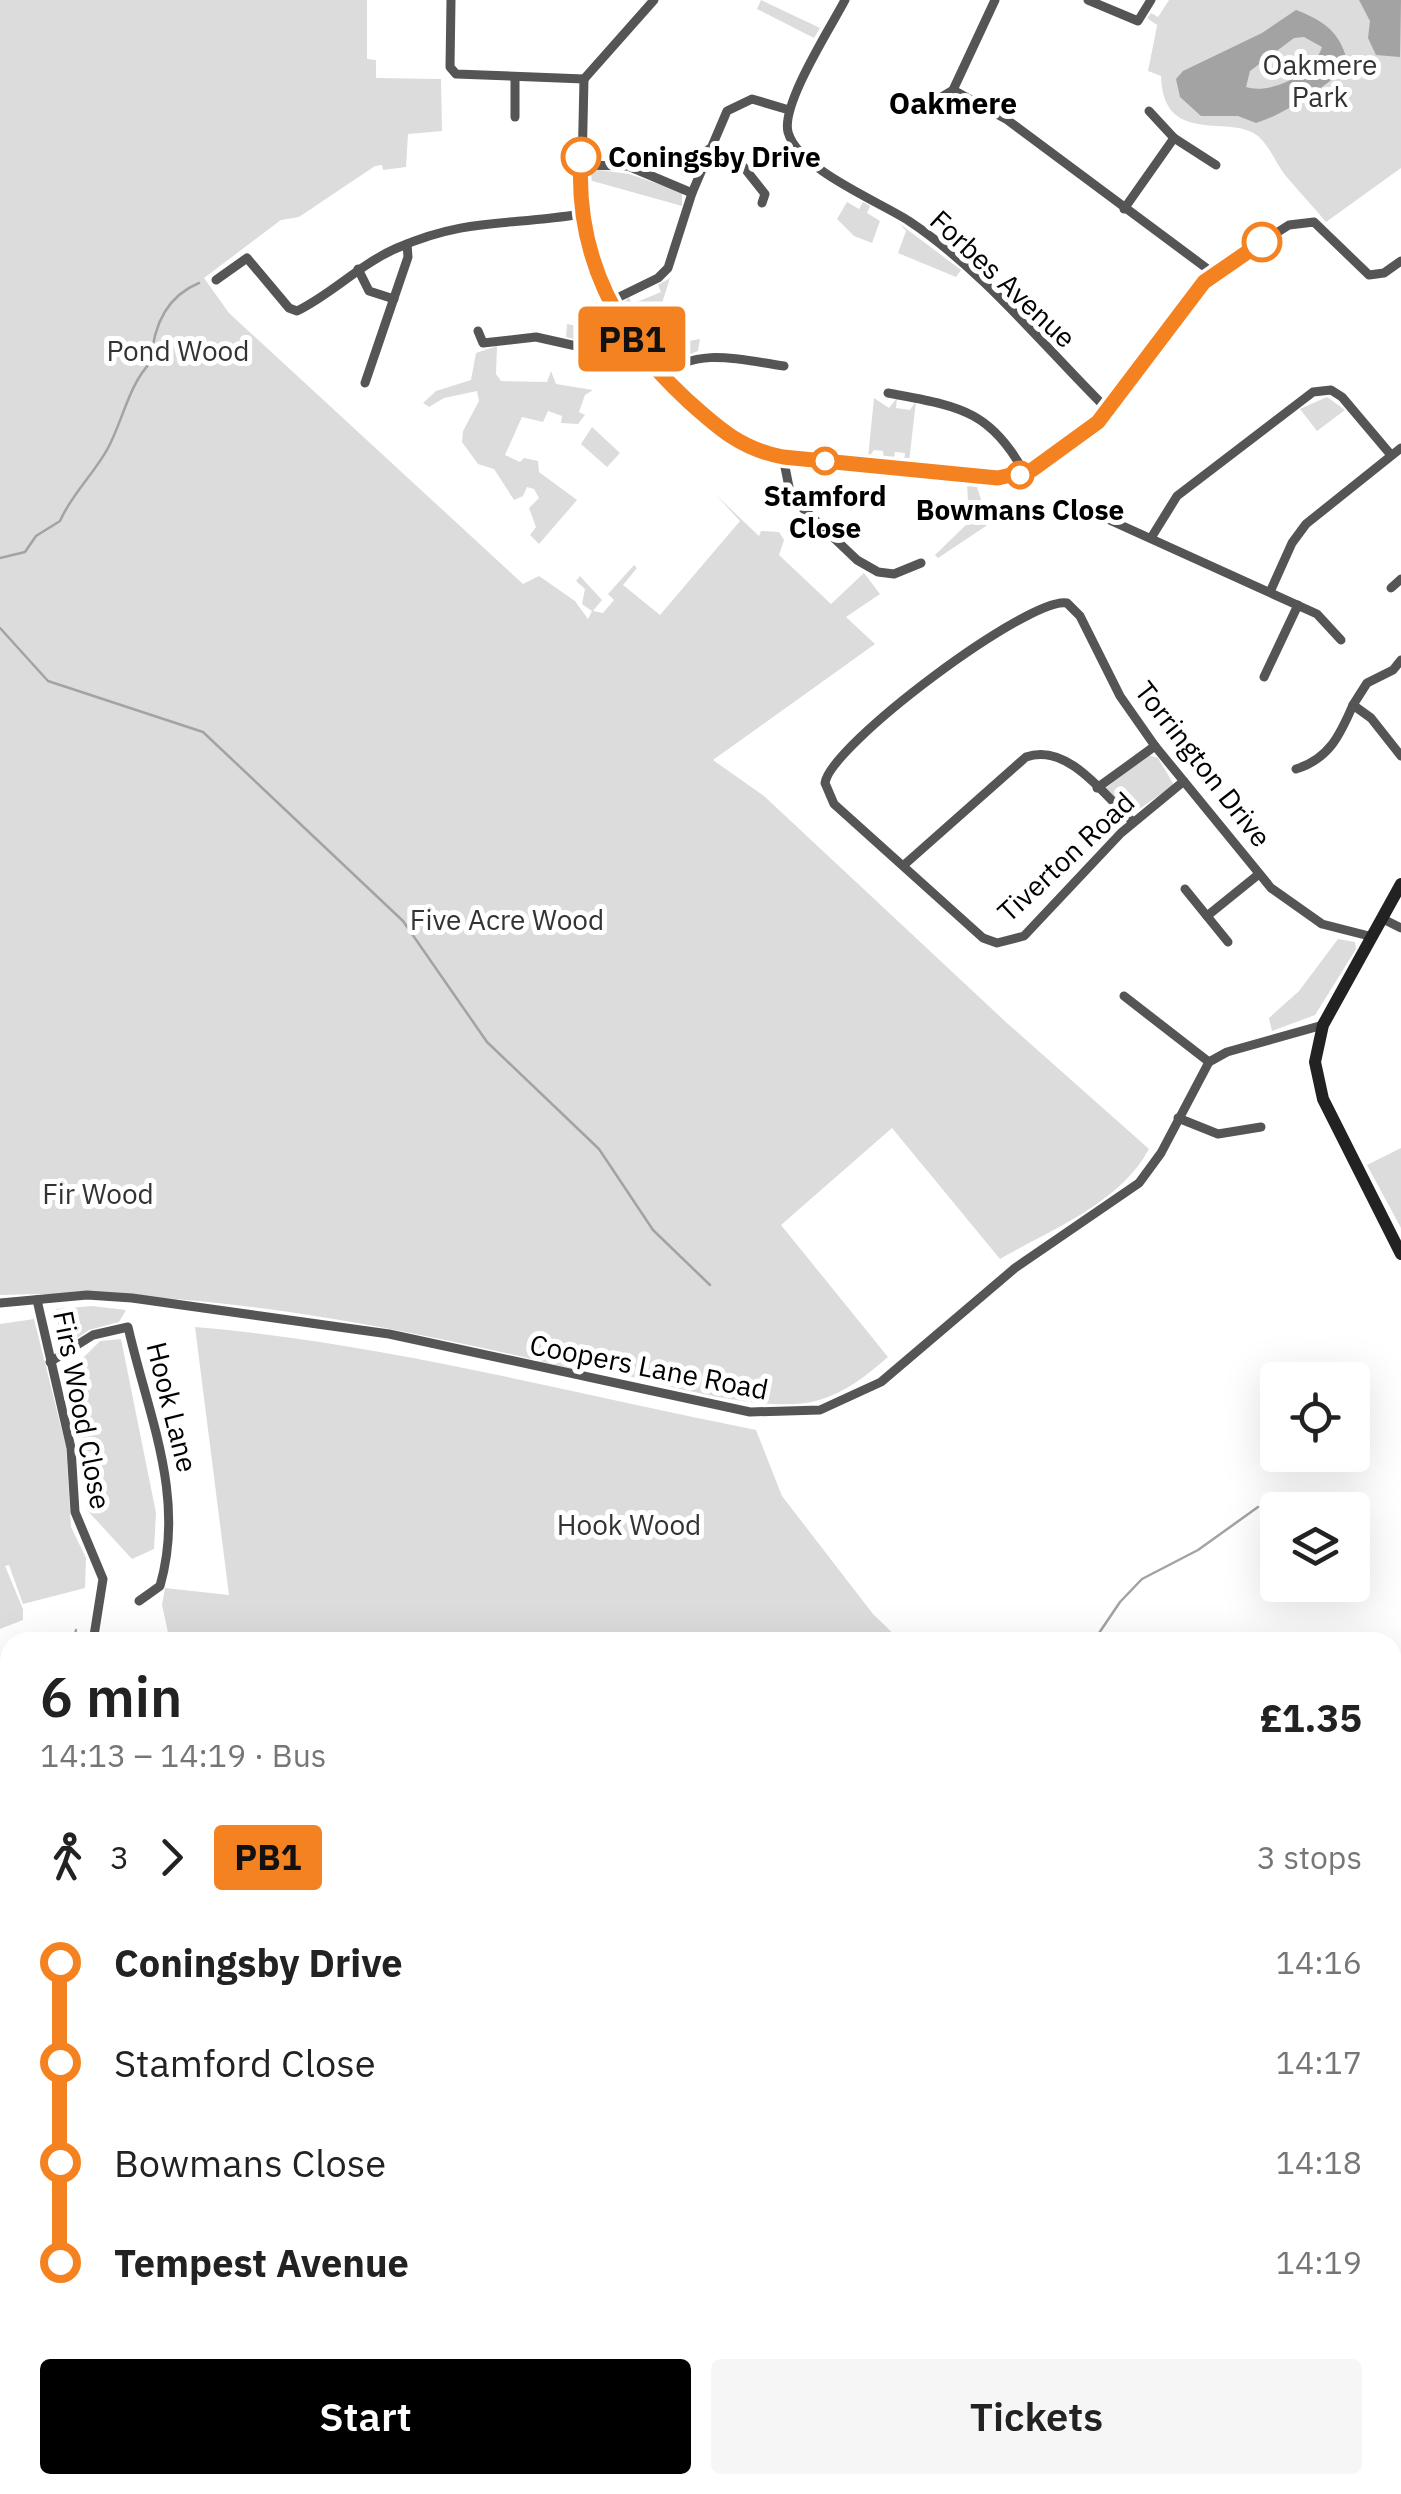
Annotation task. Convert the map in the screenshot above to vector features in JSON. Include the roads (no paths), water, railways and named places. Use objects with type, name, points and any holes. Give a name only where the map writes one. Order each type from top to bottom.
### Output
[{"type":"main road","points":[[1401,884],[1317,1044],[1318,1088],[1401,1254]]},
{"type":"street","points":[[451,0],[450,67],[460,76],[584,79]]},
{"type":"street","points":[[654,0],[584,79],[581,214],[596,273],[633,340],[662,376],[738,444],[783,457],[998,478],[1025,474],[1108,411],[1213,273],[1289,225],[1306,220],[1318,224],[1358,268],[1374,276],[1401,261]]},
{"type":"street","points":[[609,302],[664,273],[709,149],[727,111],[743,100],[764,100],[789,110],[845,0]]},
{"type":"street","points":[[979,104],[967,113],[947,114],[938,106],[938,98],[952,90],[996,0]]},
{"type":"street","points":[[1088,0],[1138,21],[1152,0]]},
{"type":"street","points":[[515,116],[516,77]]},
{"type":"street","points":[[952,90],[979,104],[1213,273]]},
{"type":"street","name":"Forbes Avenue","points":[[789,110],[788,132],[802,155],[948,250],[1108,411]]},
{"type":"street","points":[[1149,111],[1174,138],[1216,165]]},
{"type":"street","points":[[1124,208],[1174,138]]},
{"type":"street","points":[[709,149],[742,165],[765,194],[762,203]]},
{"type":"street","points":[[580,165],[628,166],[692,193]]},
{"type":"street","points":[[216,280],[248,258],[289,308],[298,310],[358,269],[407,244],[480,222],[581,214]]},
{"type":"street","points":[[366,383],[408,257],[407,244]]},
{"type":"street","points":[[358,269],[369,291],[394,299]]},
{"type":"street","points":[[478,332],[483,343],[536,337],[603,352],[633,340]]},
{"type":"street","points":[[662,376],[688,359],[706,356],[784,366]]},
{"type":"street","points":[[1151,538],[1177,496],[1314,392],[1332,390],[1342,396],[1391,455]]},
{"type":"street","points":[[888,393],[947,404],[978,416],[1001,435],[1025,474]]},
{"type":"street","points":[[1270,592],[1306,524],[1401,448]]},
{"type":"street","points":[[783,457],[791,497],[857,560],[878,572],[894,574],[921,563]]},
{"type":"street","points":[[1094,513],[1322,617],[1341,640]]},
{"type":"street","points":[[1391,588],[1401,579]]},
{"type":"street","name":"Torrington Drive","points":[[836,759],[944,670],[1045,604],[1060,602],[1074,608],[1120,696],[1155,746],[1259,874],[1308,917],[1337,930],[1373,937]]},
{"type":"street","points":[[1264,678],[1298,605]]},
{"type":"street","points":[[1296,769],[1316,762],[1333,745],[1367,683],[1392,670],[1401,660]]},
{"type":"street","points":[[1353,705],[1371,718],[1401,756]]},
{"type":"street","points":[[1096,788],[1155,746]]},
{"type":"street","points":[[904,865],[1026,757],[1038,752],[1058,756],[1133,822]]},
{"type":"street","name":"Tiverton Road","points":[[836,759],[825,778],[831,800],[983,938],[1014,941],[1133,822],[1184,781]]},
{"type":"street","points":[[1207,916],[1259,874]]},
{"type":"street","points":[[1185,889],[1228,942]]},
{"type":"street","points":[[1382,919],[1401,928]]},
{"type":"street","points":[[1124,996],[1209,1062],[1226,1052],[1324,1025]]},
{"type":"street","name":"Coopers Lane Road","points":[[0,1303],[87,1296],[132,1298],[388,1334],[750,1412],[802,1414],[838,1405],[882,1382],[1015,1268],[1058,1236],[1122,1198],[1155,1162],[1209,1062]]},
{"type":"street","points":[[1178,1118],[1218,1134],[1260,1128]]},
{"type":"street","name":"Firs Wood Close","points":[[37,1300],[71,1448],[75,1512],[103,1578],[95,1632]]},
{"type":"street","name":"Hook Lane","points":[[50,1362],[92,1335],[128,1327],[171,1501],[169,1544],[160,1586],[139,1601]]},
{"type":"waterway","points":[[0,558],[25,552],[36,536],[60,521],[108,448],[132,391],[151,362],[163,315],[177,296],[199,283]]},
{"type":"waterway","points":[[0,628],[48,681],[203,732],[403,921],[487,1042],[599,1149],[653,1230],[710,1285]]},
{"type":"waterway","points":[[1100,1632],[1142,1579],[1198,1550],[1258,1507]]},
{"type":"place","name":"Coningsby Drive","points":[[581,157]]},
{"type":"place","name":"Stamford Close","points":[[825,461]]},
{"type":"place","name":"Bowmans Close","points":[[1020,475]]},
{"type":"district","name":"Oakmere","points":[[953,104]]},
{"type":"park label","name":"Oakmere Park","points":[[1320,81]]},
{"type":"park label","name":"Pond Wood","points":[[178,351]]},
{"type":"park label","name":"Five Acre Wood","points":[[507,920]]},
{"type":"park label","name":"Fir Wood","points":[[98,1194]]},
{"type":"park label","name":"Hook Wood","points":[[629,1525]]}]
